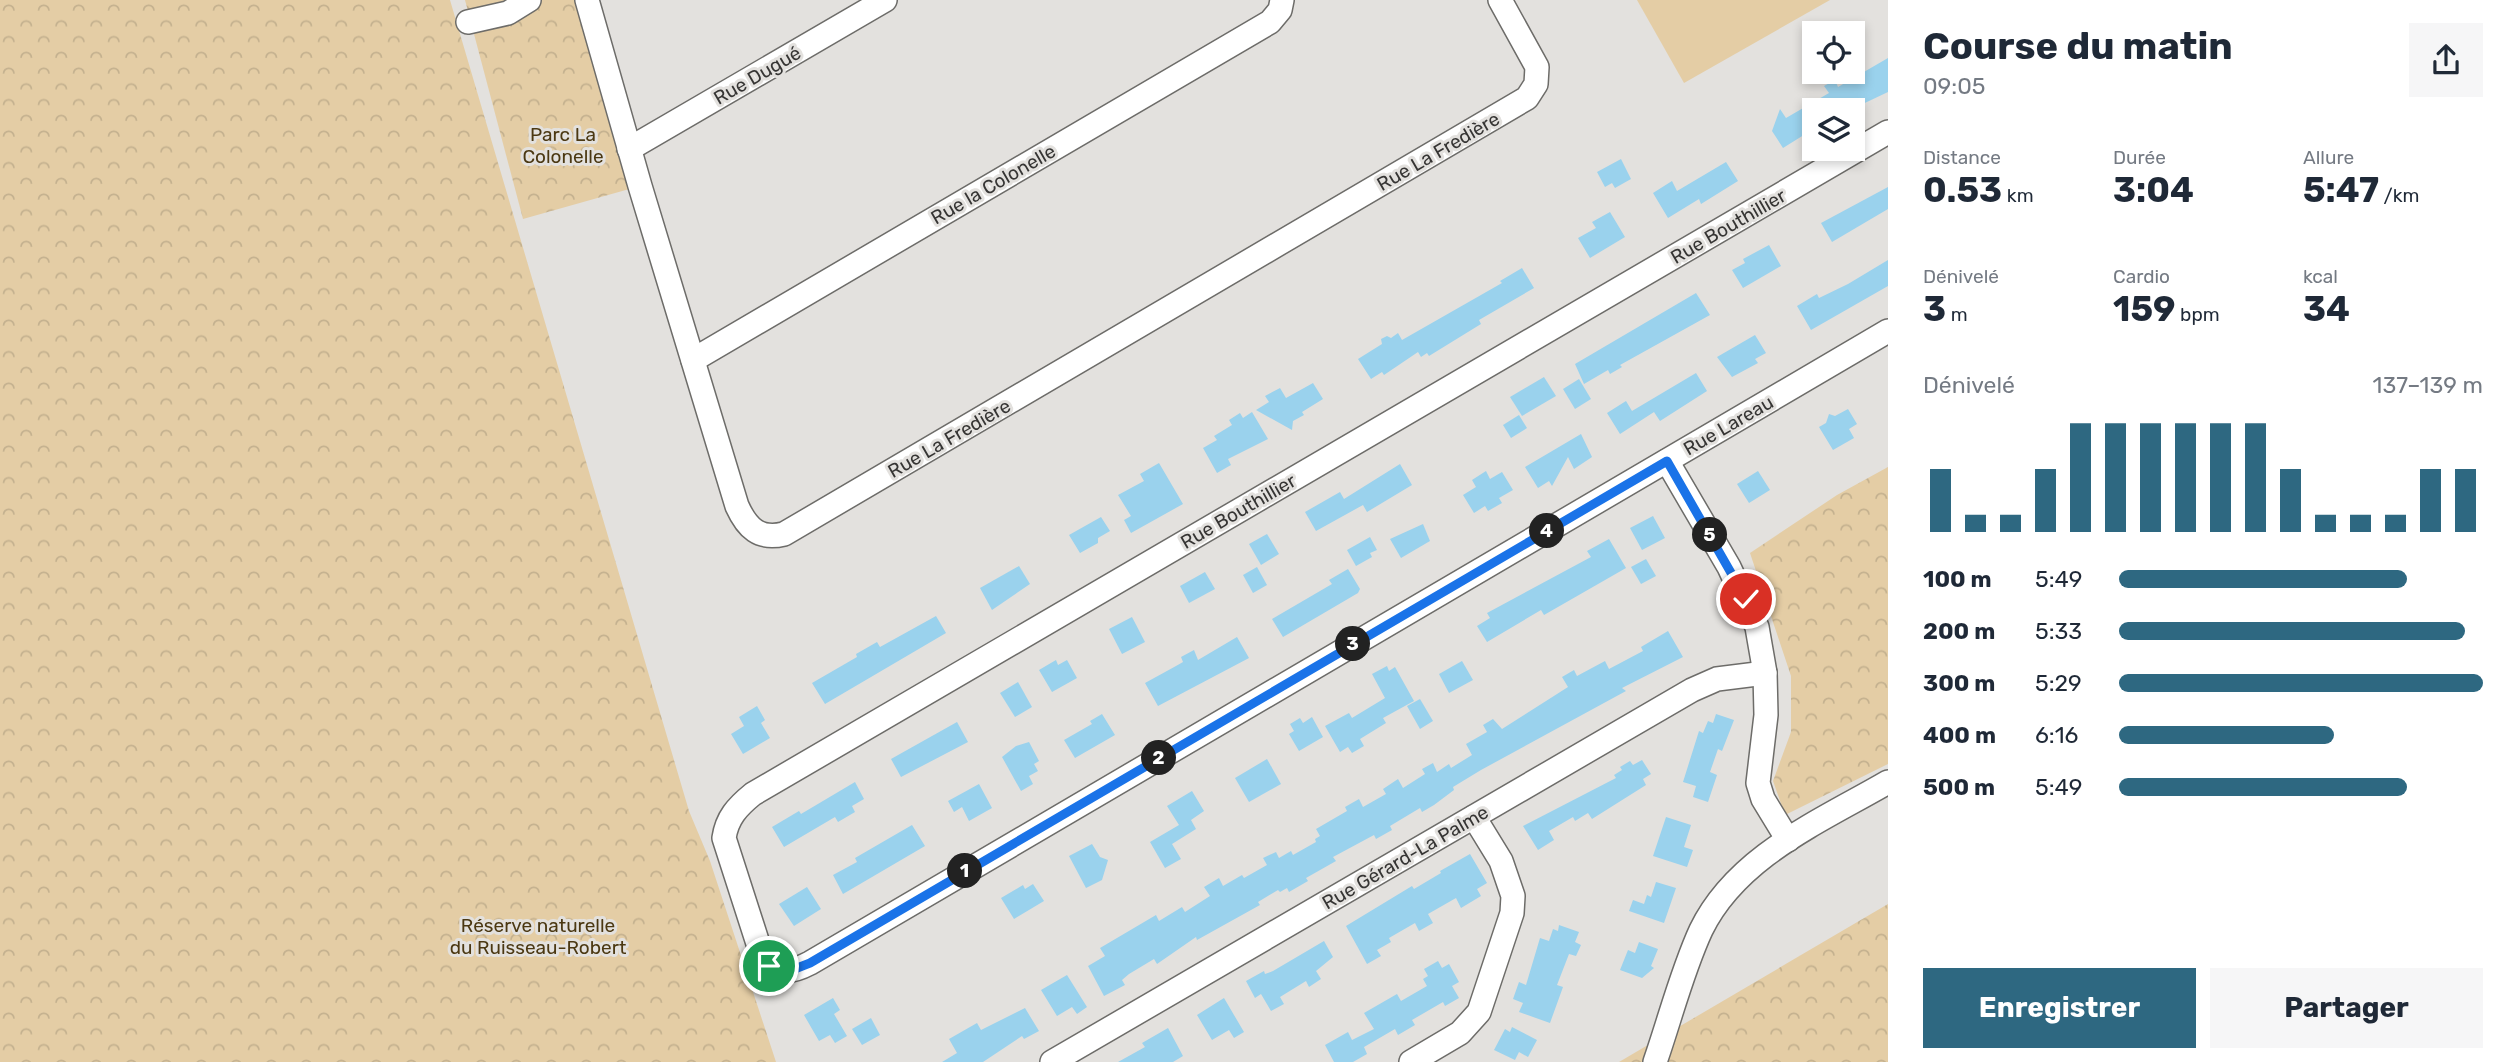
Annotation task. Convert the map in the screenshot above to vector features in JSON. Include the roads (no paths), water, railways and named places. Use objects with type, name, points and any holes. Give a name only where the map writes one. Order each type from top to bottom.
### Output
[{"type":"street","points":[[468,22],[508,13],[529,0]]},
{"type":"street","name":"Rue La Fredière","points":[[587,0],[629,149],[744,522],[755,533],[770,537],[784,534],[1527,97],[1536,84],[1537,67],[1500,0]]},
{"type":"street","name":"Rue Dugué","points":[[629,149],[885,0]]},
{"type":"street","name":"Rue la Colonelle","points":[[693,360],[1270,22],[1280,10],[1282,0]]},
{"type":"street","name":"Rue Bouthillier","points":[[769,966],[757,943],[724,838],[726,823],[732,813],[753,794],[1888,132]]},
{"type":"street","name":"Rue Lareau","points":[[769,966],[787,972],[810,963],[1888,331]]},
{"type":"street","points":[[1667,461],[1746,599],[1757,627],[1765,673],[1766,715],[1758,783],[1763,799],[1788,840]]},
{"type":"street","name":"Rue Gérard-La Palme","points":[[1052,1062],[1692,690],[1717,679],[1765,673]]},
{"type":"street","points":[[1655,1062],[1702,929],[1731,887],[1754,863],[1788,840],[1888,782]]},
{"type":"street","points":[[1411,1062],[1472,1023],[1479,1012],[1513,913],[1510,881],[1474,817]]},
{"type":"park label","name":"Parc La Colonelle","points":[[563,145]]},
{"type":"park label","name":"Réserve naturelle du Ruisseau-Robert","points":[[538,936]]}]
